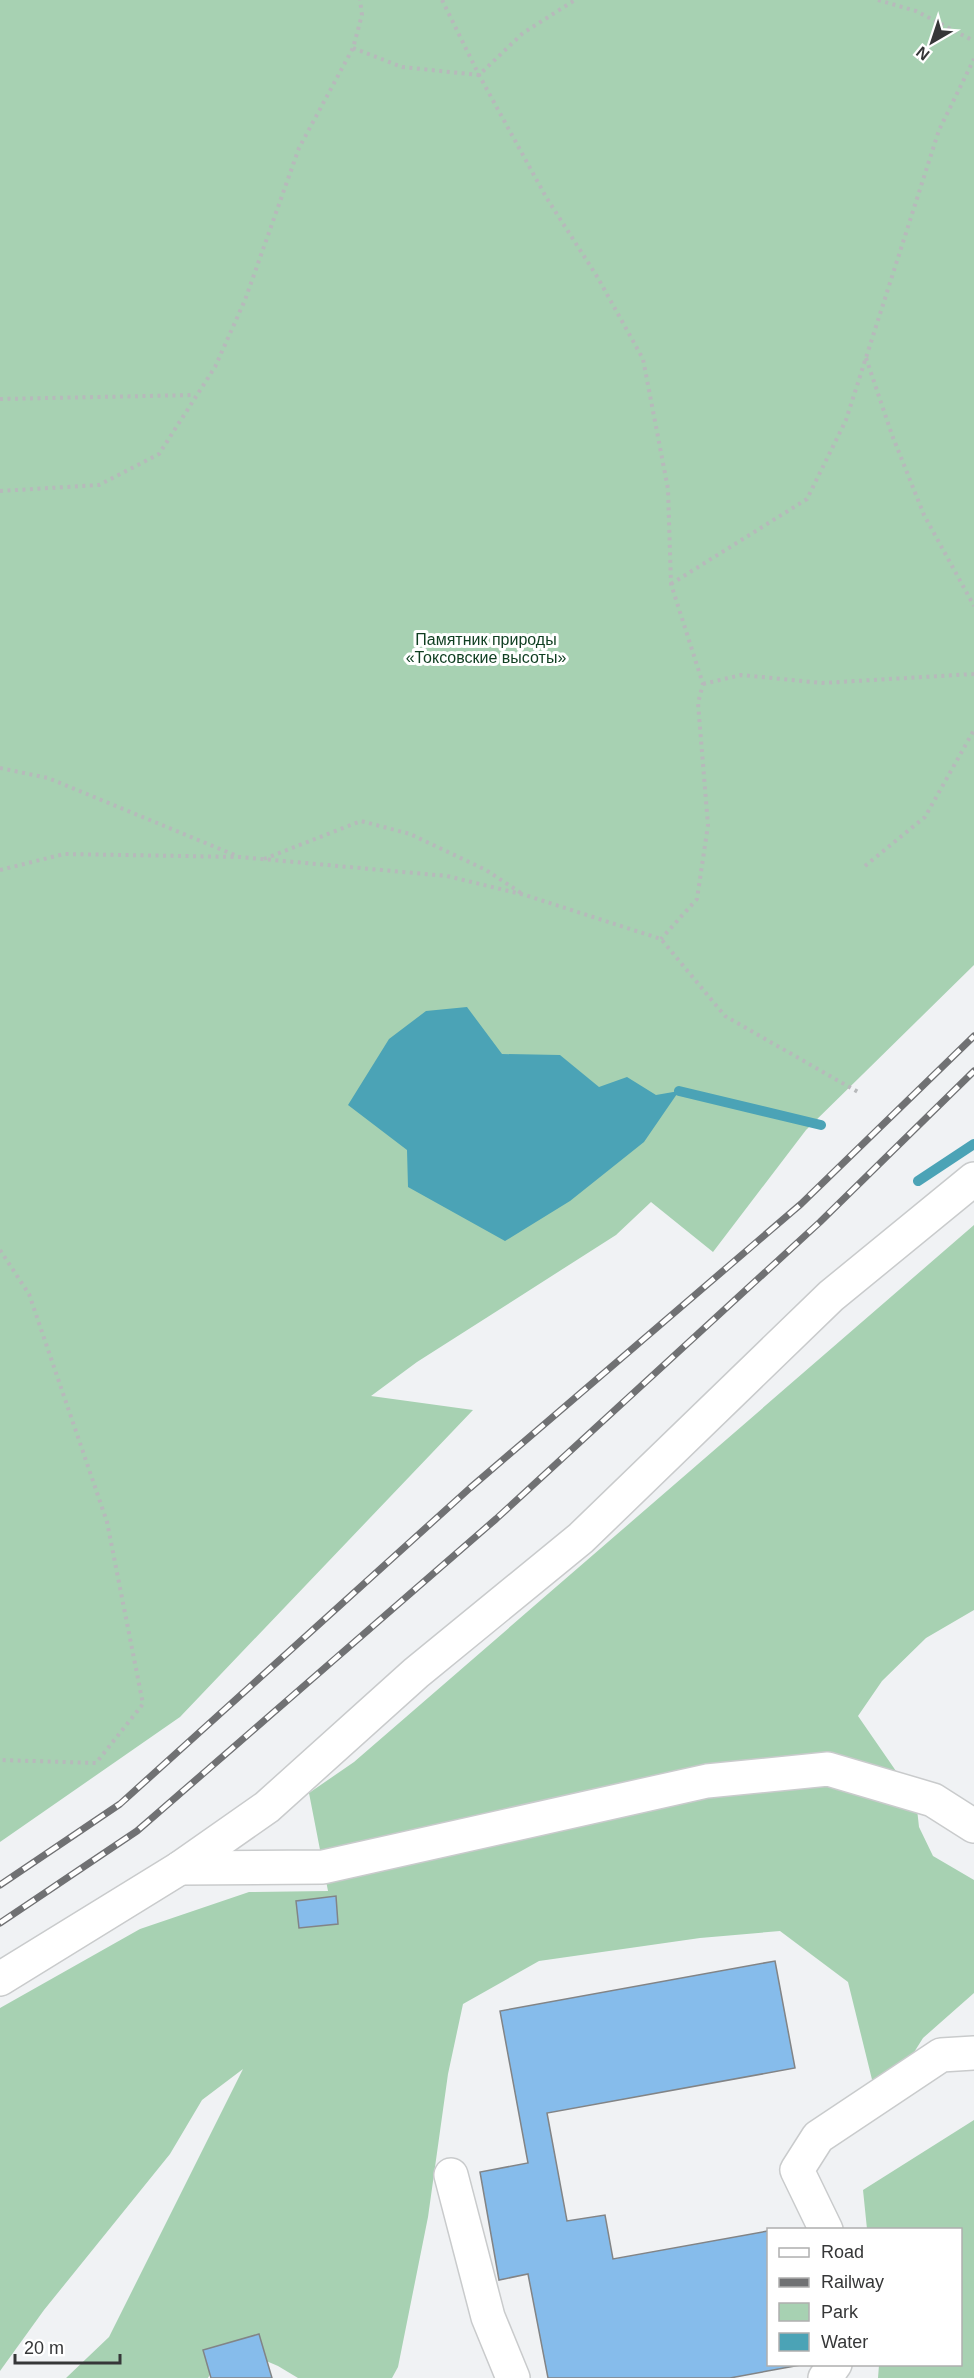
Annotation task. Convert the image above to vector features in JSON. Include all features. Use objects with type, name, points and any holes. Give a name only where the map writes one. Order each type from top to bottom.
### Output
[{"type":"street","points":[[0,1979],[180,1868],[267,1807],[416,1673],[581,1538],[831,1296],[974,1179]]},
{"type":"street","points":[[180,1868],[323,1867],[707,1781],[828,1769],[933,1800],[974,1826]]},
{"type":"street","points":[[826,2228],[797,2170],[818,2137],[941,2055],[974,2053]]},
{"type":"street","points":[[451,2175],[488,2317],[513,2378]]},
{"type":"path","points":[[0,491],[99,485],[159,454],[195,394],[215,367],[245,300],[299,148],[353,48],[362,15],[360,0]]},
{"type":"path","points":[[442,0],[479,75],[546,196],[598,278],[643,359],[668,489],[671,584],[703,684],[698,703],[708,825],[697,899],[661,939]]},
{"type":"path","points":[[353,48],[402,67],[479,75],[523,33],[575,0]]},
{"type":"path","points":[[878,0],[916,11],[974,41]]},
{"type":"path","points":[[671,584],[807,499],[846,420],[939,130],[974,59]]},
{"type":"path","points":[[866,358],[892,435],[924,515],[974,606]]},
{"type":"path","points":[[0,399],[195,394]]},
{"type":"path","points":[[703,684],[741,675],[822,683],[974,674]]},
{"type":"path","points":[[865,866],[925,818],[974,730]]},
{"type":"path","points":[[0,768],[48,778],[240,857]]},
{"type":"path","points":[[263,859],[361,821],[410,834],[486,870],[525,895]]},
{"type":"path","points":[[0,870],[64,854],[240,857],[447,876],[525,895],[661,939],[725,1016],[858,1092]]},
{"type":"path","points":[[0,1250],[29,1294],[107,1522],[143,1704],[96,1763],[0,1760]]},
{"type":"green space","name":"Памятник природы «Токсовские высоты»","points":[[0,0],[974,0],[974,965],[806,1130],[713,1252],[651,1202],[616,1235],[417,1362],[371,1396],[473,1410],[180,1717],[0,1842]]},
{"type":"green space","points":[[974,1225],[974,1610],[926,1638],[882,1681],[858,1716],[916,1800],[919,1827],[933,1856],[974,1880],[974,1993],[923,2038],[879,2108],[848,1982],[780,1931],[700,1938],[539,1961],[463,2004],[448,2074],[428,2217],[398,2367],[392,2378],[298,2378],[278,2366],[226,2344],[208,2378],[66,2378],[109,2337],[243,2069],[202,2100],[170,2154],[44,2310],[0,2371],[0,2008],[140,1929],[249,1892],[328,1891],[309,1793],[354,1762]]},
{"type":"green space","points":[[974,2120],[974,2378],[878,2378],[879,2366],[962,2366],[962,2228],[867,2228],[863,2190]]},
{"type":"water","points":[[467,1007],[502,1054],[560,1055],[599,1087],[627,1077],[656,1095],[679,1091],[644,1142],[570,1201],[505,1241],[408,1187],[407,1150],[348,1105],[389,1039],[426,1011]]},
{"type":"building","points":[[336,1896],[338,1924],[299,1928],[296,1901]]},
{"type":"building","points":[[775,1961],[795,2068],[547,2113],[567,2221],[605,2215],[613,2259],[767,2231],[767,2366],[795,2366],[730,2378],[548,2378],[528,2274],[499,2280],[480,2172],[528,2163],[500,2011]]},
{"type":"building","points":[[259,2334],[272,2378],[211,2378],[203,2350]]},
{"type":"waterway","points":[[679,1091],[821,1125]]},
{"type":"waterway","points":[[918,1181],[974,1144]]},
{"type":"railway","points":[[0,1885],[120,1804],[470,1488],[801,1204],[974,1036]]},
{"type":"railway","points":[[0,1923],[137,1831],[496,1519],[820,1222],[974,1071]]}]
